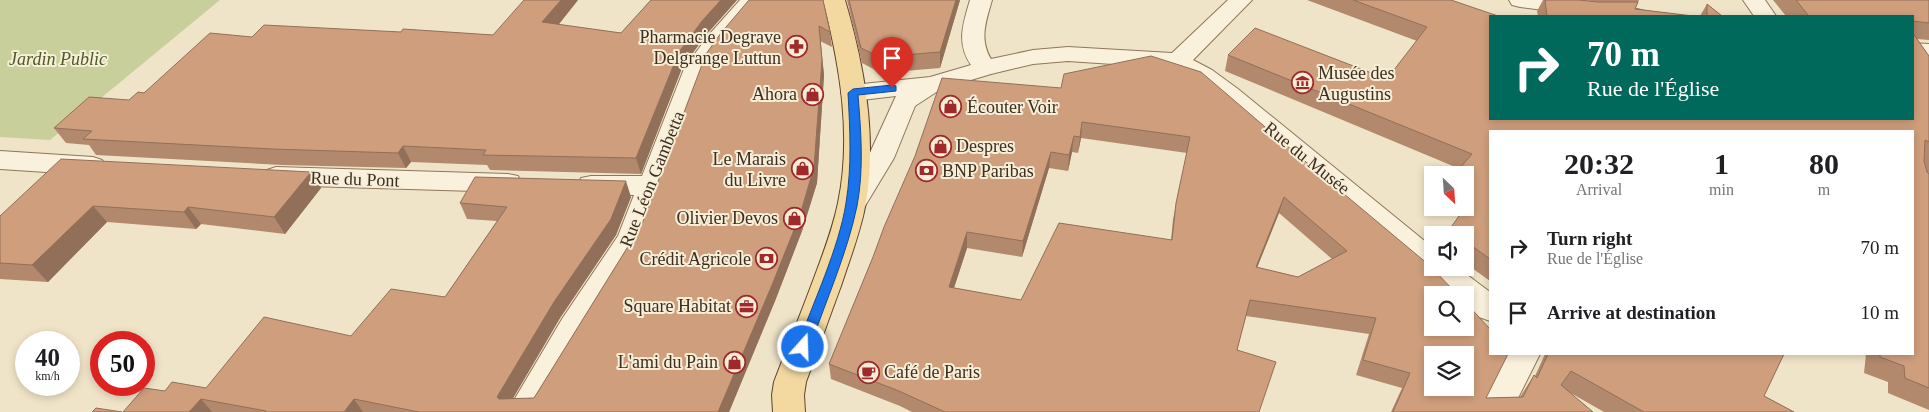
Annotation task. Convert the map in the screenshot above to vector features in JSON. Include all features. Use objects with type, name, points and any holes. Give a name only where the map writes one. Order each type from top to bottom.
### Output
[{"type":"main road","points":[[789,412],[788,395],[790,382],[842,240],[852,204],[857,150],[853,93],[848,61],[834,0]]},
{"type":"street","name":"Rue Léon Gambetta","points":[[523,412],[573,328],[631,239],[696,69],[715,42],[752,0]]},
{"type":"street","points":[[980,0],[971,43],[978,60],[985,68]]},
{"type":"street","points":[[853,93],[932,84],[985,68],[1033,57],[1068,54],[1178,61],[1241,0]]},
{"type":"street","points":[[1520,0],[1630,15]]},
{"type":"street","points":[[1754,0],[1764,15]]},
{"type":"street","points":[[1914,50],[1929,52]]},
{"type":"street","name":"Rue du Musée","points":[[1178,61],[1203,75],[1229,94],[1424,256]]},
{"type":"street","points":[[852,204],[881,158],[904,102],[932,84]]},
{"type":"street","points":[[0,160],[112,167]]},
{"type":"street","name":"Rue du Pont","points":[[248,175],[533,184]]},
{"type":"street","points":[[562,184],[651,186]]},
{"type":"street","name":"Rue du Musée","points":[[1449,276],[1489,308]]},
{"type":"street","points":[[1494,412],[1523,355]]},
{"type":"green space","name":"Jardin Public","points":[[0,0],[220,0],[50,140],[0,137]]},
{"type":"building","points":[[524,0],[561,0],[542,22],[621,33],[651,0],[721,0],[702,21],[679,52],[636,158],[483,155],[486,150],[403,146],[398,153],[272,149],[83,139],[92,131],[54,128],[89,97],[129,100],[138,92],[144,93],[210,33],[252,37],[264,25],[401,32],[403,29],[493,35]]},
{"type":"building","points":[[749,0],[823,0],[830,32],[819,26],[822,60],[814,167],[800,215],[718,412],[419,412],[354,399],[344,412],[266,412],[201,399],[189,412],[123,412],[137,396],[155,396],[155,390],[165,391],[172,382],[206,388],[264,317],[351,336],[391,289],[445,297],[507,207],[460,203],[475,177],[626,181],[611,219],[554,302],[497,397],[499,399],[534,398],[642,224],[706,54]]},
{"type":"building","points":[[849,0],[956,0],[940,52],[880,57],[861,48]]},
{"type":"building","points":[[1353,0],[1451,0],[1495,15],[1489,15],[1489,120],[1914,120],[1914,35],[1929,56],[1929,142],[1925,140],[1924,161],[1929,174],[1929,388],[1905,378],[1904,366],[1880,357],[1880,355],[1914,355],[1914,130],[1489,130],[1489,258],[1474,247],[1474,226],[1452,226],[1459,216],[1474,216],[1474,166],[1462,166],[1472,154],[1228,55],[1255,28],[1387,79],[1427,27]]},
{"type":"building","points":[[1545,0],[1638,2],[1635,9],[1685,15],[1547,15]]},
{"type":"building","points":[[1796,0],[1929,0],[1929,23],[1914,21],[1914,15],[1808,15]]},
{"type":"building","points":[[1707,4],[1721,15],[1707,15]]},
{"type":"building","points":[[1151,56],[1201,72],[1424,261],[1424,276],[1440,276],[1449,286],[1424,286],[1424,336],[1474,336],[1474,312],[1489,328],[1489,355],[1508,355],[1486,398],[1523,397],[1534,375],[1537,378],[1548,355],[1784,355],[1764,396],[1794,412],[1644,412],[1571,371],[1561,385],[1593,412],[1393,412],[1410,373],[1363,360],[1376,318],[1250,300],[1237,350],[1276,362],[1259,412],[945,412],[899,391],[829,364],[884,227],[915,156],[942,78],[1061,88],[1064,74]],"holes":[[[1082,122],[1190,137],[1176,203],[1172,240],[1059,223],[1021,300],[949,287],[967,232],[1023,241],[1051,152],[1069,155],[1074,136],[1080,137]],[[1284,197],[1347,251],[1298,277],[1256,267]]]},
{"type":"building","points":[[61,159],[311,172],[274,217],[188,207],[184,212],[93,206],[32,265],[0,263],[0,216]]},
{"type":"building","points":[[96,408],[122,412],[92,412]]},
{"type":"place","name":"Pharmacie Degrave Delgrange Luttun","points":[[797,47]]},
{"type":"place","name":"Musée des Augustins","points":[[1302,83]]},
{"type":"place","name":"Ahora","points":[[813,94]]},
{"type":"place","name":"Écouter Voir","points":[[951,107]]},
{"type":"place","name":"Despres","points":[[940,146]]},
{"type":"place","name":"Le Marais du Livre","points":[[802,169]]},
{"type":"place","name":"BNP Paribas","points":[[926,171]]},
{"type":"place","name":"Olivier Devos","points":[[794,218]]},
{"type":"place","name":"Crédit Agricole","points":[[767,259]]},
{"type":"place","name":"Square Habitat","points":[[747,306]]},
{"type":"place","name":"L'ami du Pain","points":[[734,362]]},
{"type":"place","name":"Café de Paris","points":[[868,372]]},
{"type":"route","points":[[803,347],[842,240],[852,204],[857,150],[853,93],[892,88]]}]
